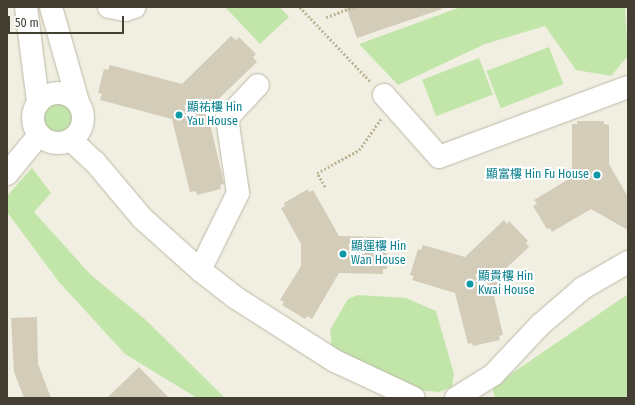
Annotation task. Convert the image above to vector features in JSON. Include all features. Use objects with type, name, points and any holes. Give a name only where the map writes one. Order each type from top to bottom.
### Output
[{"type":"street","points":[[26,7],[38,102],[32,120],[39,135],[54,143],[71,140],[78,134],[84,119],[51,7]]},
{"type":"street","points":[[109,7],[125,10],[135,7]]},
{"type":"street","points":[[200,270],[238,193],[227,118],[258,85]]},
{"type":"street","points":[[388,100],[439,156],[628,87]]},
{"type":"street","points":[[38,102],[53,93],[64,93],[78,102]]},
{"type":"street","points":[[7,174],[39,135]]},
{"type":"street","points":[[71,140],[90,156],[142,218],[200,270],[312,348],[369,379],[414,398]]},
{"type":"street","points":[[456,398],[493,375],[540,325],[583,288],[628,262]]},
{"type":"path","points":[[300,7],[388,100],[359,150],[317,173],[325,187]]},
{"type":"path","points":[[326,17],[354,7]]},
{"type":"green space","points":[[225,7],[280,7],[289,17],[260,44]]},
{"type":"green space","points":[[461,7],[625,7],[628,56],[611,76],[576,70],[545,26],[485,44],[398,85],[359,44]]},
{"type":"green space","points":[[549,47],[563,84],[501,108],[486,71]]},
{"type":"green space","points":[[479,58],[493,94],[436,116],[422,80]]},
{"type":"green space","points":[[54,96],[62,96],[67,97],[74,102],[79,109],[79,127],[74,134],[67,139],[54,140],[46,137],[39,130],[36,122],[36,114],[39,106],[46,99]]},
{"type":"green space","points":[[32,168],[51,193],[34,212],[91,275],[147,321],[225,398],[197,398],[125,354],[59,282],[7,212],[7,196]]},
{"type":"green space","points":[[628,294],[628,398],[495,398],[492,387]]},
{"type":"green space","points":[[358,295],[406,298],[436,311],[454,374],[452,387],[439,392],[419,390],[332,348],[330,330],[348,299]]},
{"type":"building","points":[[346,7],[441,7],[442,9],[357,38]]},
{"type":"building","name":"顯祐樓 Hin Yau House","points":[[231,36],[236,40],[239,37],[256,54],[253,57],[257,62],[207,110],[224,184],[220,185],[221,189],[197,195],[196,191],[190,192],[172,119],[100,100],[102,94],[98,93],[104,69],[108,70],[110,65],[182,84]]},
{"type":"building","name":"顯富樓 Hin Fu House","points":[[577,121],[604,121],[604,124],[609,125],[609,164],[628,197],[628,230],[591,209],[552,232],[550,228],[547,229],[533,206],[537,204],[534,200],[572,177],[572,124],[577,124]]},
{"type":"building","name":"顯運樓 Hin Wan House","points":[[308,189],[309,192],[313,190],[339,236],[383,237],[383,242],[387,242],[387,269],[383,269],[383,274],[339,273],[312,319],[307,316],[305,319],[282,305],[284,302],[280,300],[301,266],[301,244],[281,208],[285,206],[284,203]]},
{"type":"building","name":"顯貴樓 Hin Kwai House","points":[[504,220],[507,224],[509,221],[528,241],[526,243],[529,247],[500,274],[494,296],[503,335],[499,336],[500,340],[473,346],[472,343],[468,344],[455,293],[412,280],[414,276],[410,275],[418,249],[421,250],[423,245],[465,257]]},
{"type":"building","points":[[37,317],[38,364],[51,398],[24,398],[14,372],[11,318]]},
{"type":"building","points":[[139,367],[169,398],[107,398]]},
{"type":"place","name":"顯祐樓 Hin Yau House","points":[[179,115]]},
{"type":"place","name":"顯富樓 Hin Fu House","points":[[597,175]]},
{"type":"place","name":"顯運樓 Hin Wan House","points":[[343,254]]},
{"type":"place","name":"顯貴樓 Hin Kwai House","points":[[470,284]]}]
